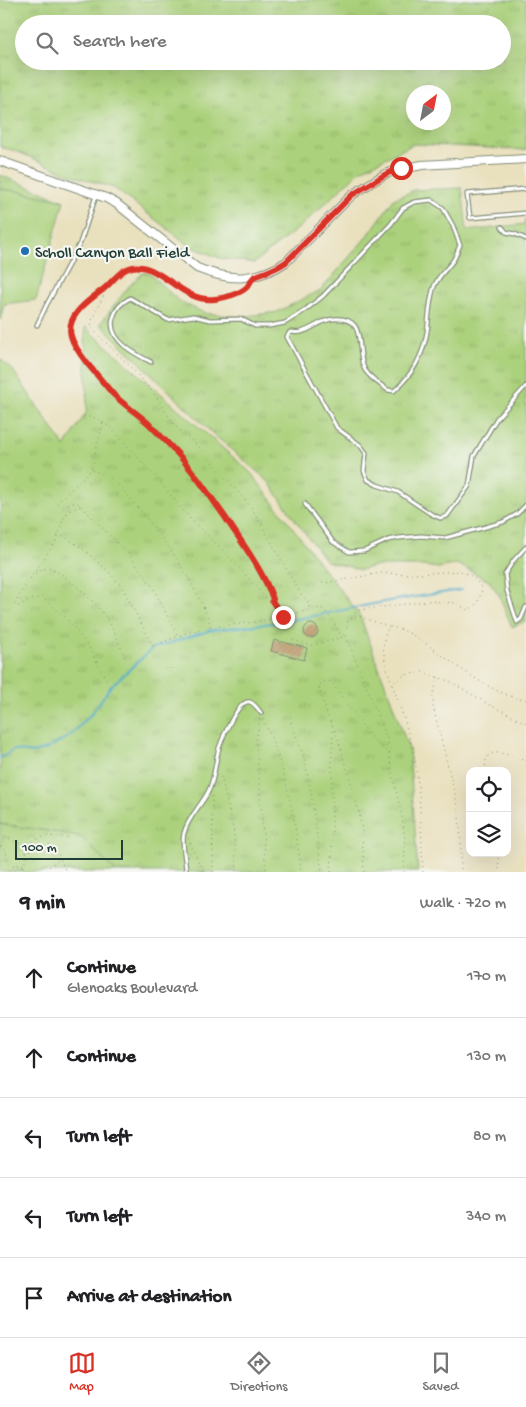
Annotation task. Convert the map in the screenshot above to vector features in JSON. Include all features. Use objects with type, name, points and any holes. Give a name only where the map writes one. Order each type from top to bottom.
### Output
[{"type":"street","points":[[0,161],[97,193],[118,204],[197,268],[228,277],[254,276],[274,270],[286,262],[352,195],[386,174],[401,168],[526,159]]},
{"type":"lane","points":[[526,189],[467,194],[470,218],[526,213]]},
{"type":"lane","points":[[37,324],[80,243],[97,193]]},
{"type":"lane","points":[[151,362],[119,341],[112,331],[111,324],[114,314],[120,304],[130,298],[168,320],[193,316],[210,320],[241,319],[255,326],[285,323],[304,312],[323,296],[392,224],[403,208],[414,202],[431,200],[444,208],[460,245],[454,259],[438,278],[433,290],[422,355],[415,368],[398,387],[394,390],[388,390],[365,370],[360,350],[359,332],[356,325],[334,319],[319,322],[301,332],[290,332],[287,337],[337,428],[360,445],[366,453],[364,472],[368,480],[376,485],[398,492],[440,518],[448,516],[470,486],[474,456],[497,418],[526,386]]},
{"type":"lane","points":[[502,227],[506,232],[526,239]]},
{"type":"lane","points":[[305,504],[333,542],[349,552],[364,550],[388,540],[399,538],[421,536],[445,538],[503,522],[517,514],[526,505]]},
{"type":"lane","points":[[526,547],[505,574],[507,591],[516,622],[526,607]]},
{"type":"lane","points":[[186,872],[183,841],[185,831],[189,821],[210,790],[216,761],[225,734],[239,708],[245,703],[250,702],[261,713]]},
{"type":"path","points":[[254,276],[246,289],[214,299],[196,297],[176,287],[147,267],[129,268],[118,274],[107,286],[83,305],[75,315],[70,329],[71,339],[80,354],[114,395],[148,423],[178,454],[246,549],[268,587],[273,599],[272,601],[283,617]]},
{"type":"path","points":[[107,286],[103,300],[90,325],[129,365],[155,395],[176,426],[200,448],[252,508],[300,593],[308,602],[310,611]]},
{"type":"path","points":[[84,416],[97,418],[112,429],[194,523],[225,552],[268,600],[272,601]]},
{"type":"path","points":[[104,423],[91,470],[57,503],[57,506],[73,502],[80,506],[130,556],[152,586],[178,636]]},
{"type":"path","points":[[91,470],[108,476],[119,485],[176,557],[197,595],[211,627]]},
{"type":"path","points":[[80,506],[70,511],[59,530],[56,542],[15,602],[15,605],[18,606],[42,597],[65,617],[88,648],[107,681]]},
{"type":"path","points":[[58,536],[65,536],[82,548],[110,573],[123,589],[153,646],[178,636],[211,627],[256,622],[320,608],[323,608],[326,612],[338,632],[346,636]]},
{"type":"path","points":[[34,574],[48,567],[57,570],[104,613],[125,658]]},
{"type":"path","points":[[316,582],[325,583],[381,573],[417,574],[459,571],[465,572],[474,578],[480,584],[482,590],[478,602],[473,608],[468,610],[455,603],[428,601],[360,610],[355,612],[354,616],[348,621],[346,636],[388,741],[388,754],[405,838],[404,872]]},
{"type":"path","points":[[354,616],[398,628],[413,635],[500,692],[526,700]]},
{"type":"path","points":[[389,627],[384,635],[383,647],[386,665],[415,761],[423,872]]},
{"type":"path","points":[[293,640],[311,646],[346,636]]},
{"type":"path","points":[[392,684],[404,675],[423,672],[451,682],[526,723]]},
{"type":"path","points":[[438,677],[433,695],[433,707],[458,806],[462,872]]},
{"type":"path","points":[[364,872],[359,812],[338,738],[319,688],[322,682],[331,682],[371,737],[388,754]]},
{"type":"path","points":[[261,713],[256,739],[266,872]]},
{"type":"path","points":[[261,713],[274,743],[288,794],[301,872]]},
{"type":"path","points":[[291,722],[306,766],[322,872]]},
{"type":"path","points":[[331,872],[333,840],[331,782],[333,728]]},
{"type":"path","points":[[485,767],[487,757],[492,753],[499,752],[526,761]]},
{"type":"path","points":[[216,761],[234,833],[237,872]]},
{"type":"path","points":[[212,797],[213,872]]},
{"type":"path","points":[[185,831],[203,872]]},
{"type":"path","points":[[0,835],[24,844],[46,836],[68,836]]},
{"type":"path","points":[[22,872],[27,855],[26,852],[46,844],[53,846],[66,872]]},
{"type":"path","points":[[0,846],[6,852],[8,863],[15,866],[19,864],[24,865]]},
{"type":"path","points":[[498,857],[499,872]]},
{"type":"path","points":[[48,872],[49,866],[60,858]]},
{"type":"green space","points":[[0,0],[526,0],[526,150],[414,144],[361,170],[301,226],[254,263],[219,258],[190,246],[114,188],[68,174],[16,151],[0,147]]},
{"type":"green space","points":[[0,175],[64,201],[0,189]]},
{"type":"green space","points":[[462,188],[467,231],[525,224],[526,218],[526,621],[512,627],[499,595],[489,581],[457,564],[439,568],[375,566],[361,570],[326,561],[268,481],[212,433],[100,324],[129,286],[143,273],[149,273],[179,301],[204,313],[239,317],[277,312],[321,290],[369,234],[394,199],[414,190]]},
{"type":"green space","name":"Scholl Canyon Ball Field","points":[[0,189],[64,201],[36,300],[4,304],[0,320]]},
{"type":"green space","points":[[85,327],[251,473],[360,616],[409,749],[418,872],[116,872],[80,836],[0,824],[0,359],[12,369],[65,447],[87,411]]},
{"type":"green space","points":[[0,824],[80,836],[116,872],[0,872]]},
{"type":"building","points":[[311,624],[316,626],[318,631],[316,636],[311,638],[306,636],[304,631],[306,626]]},
{"type":"building","points":[[274,640],[307,648],[304,660],[271,651]]},
{"type":"waterway","points":[[0,758],[14,750],[33,753],[47,749],[71,735],[92,713],[111,686],[153,648],[212,630],[282,622],[389,601],[461,590]]},
{"type":"place","name":"Scholl Canyon Ball Field","points":[[25,251]]},
{"type":"route","points":[[283,617],[272,601],[273,599],[268,587],[246,549],[212,499],[178,454],[148,423],[114,395],[80,354],[71,339],[70,329],[75,315],[83,305],[107,286],[118,274],[129,268],[147,267],[176,287],[196,297],[214,299],[246,289],[254,276],[274,270],[286,262],[304,245],[330,215],[352,195],[386,174],[401,168]]}]
